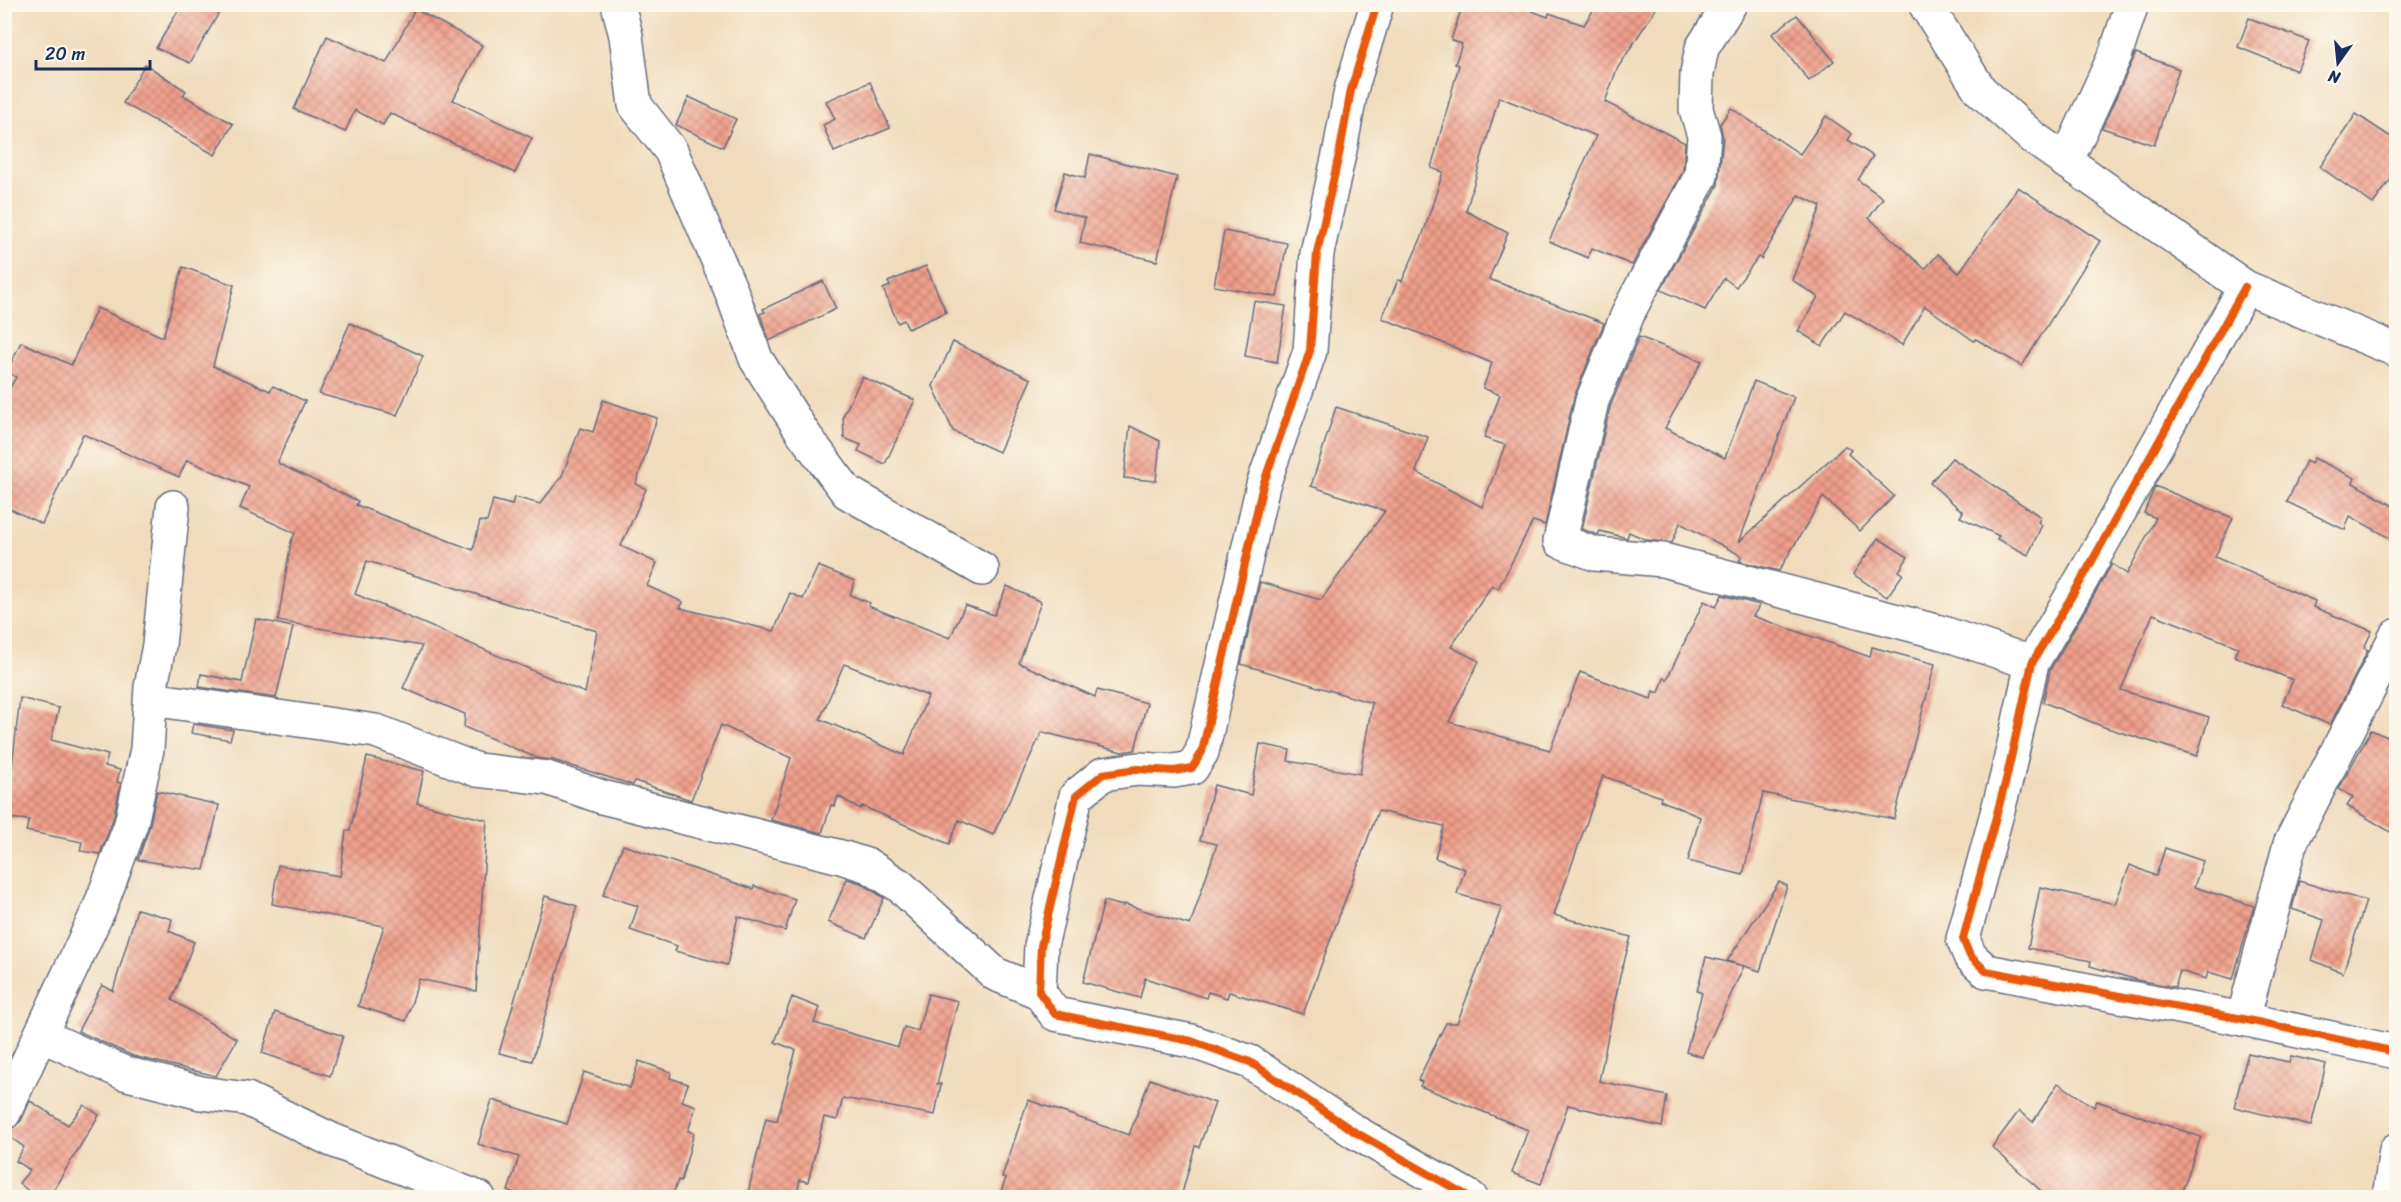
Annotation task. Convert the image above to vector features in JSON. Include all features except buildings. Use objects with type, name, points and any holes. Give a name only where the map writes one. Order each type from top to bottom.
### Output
[{"type":"street","points":[[618,4],[626,36],[635,105],[671,152],[732,292],[756,359],[785,405],[847,492],[982,569]]},
{"type":"street","points":[[1039,992],[1041,946],[1076,796],[1102,774],[1138,769],[1174,771],[1192,768],[1202,752],[1263,485],[1310,351],[1317,253],[1351,90],[1377,4]]},
{"type":"street","points":[[1730,4],[1702,48],[1696,109],[1704,136],[1701,176],[1630,309],[1592,401],[1560,541],[1595,554],[1663,560],[1943,633],[2032,663]]},
{"type":"street","points":[[1925,4],[1980,90],[2032,137],[2066,162],[2245,287],[2397,350]]},
{"type":"street","points":[[2066,162],[2116,53],[2132,4]]},
{"type":"street","points":[[2245,287],[2082,579],[2032,663],[2006,780],[1963,939],[1970,956],[1986,971],[2244,1019],[2397,1052]]},
{"type":"street","points":[[4,1113],[100,907],[131,824],[147,749],[173,507]]},
{"type":"street","points":[[2244,1019],[2290,844],[2397,636]]},
{"type":"street","points":[[151,699],[376,731],[477,770],[547,778],[632,806],[841,857],[869,866],[900,886],[995,974],[1039,992],[1055,1014],[1191,1041],[1250,1062],[1355,1132],[1471,1197]]},
{"type":"street","points":[[40,1035],[124,1073],[201,1093],[247,1098],[332,1140],[479,1197]]},
{"type":"street","points":[[2389,1197],[2397,1150]]},
{"type":"cycle path","points":[[1377,4],[1351,90],[1317,253],[1310,351],[1263,485],[1202,752],[1192,768],[1174,771],[1138,769],[1103,774],[1076,796],[1041,946],[1039,992],[1055,1014],[1191,1041],[1250,1062],[1355,1132],[1471,1198]]},
{"type":"cycle path","points":[[2245,287],[2082,579],[2032,663],[2006,780],[1963,939],[1970,956],[1986,971],[2243,1019],[2396,1052]]}]
